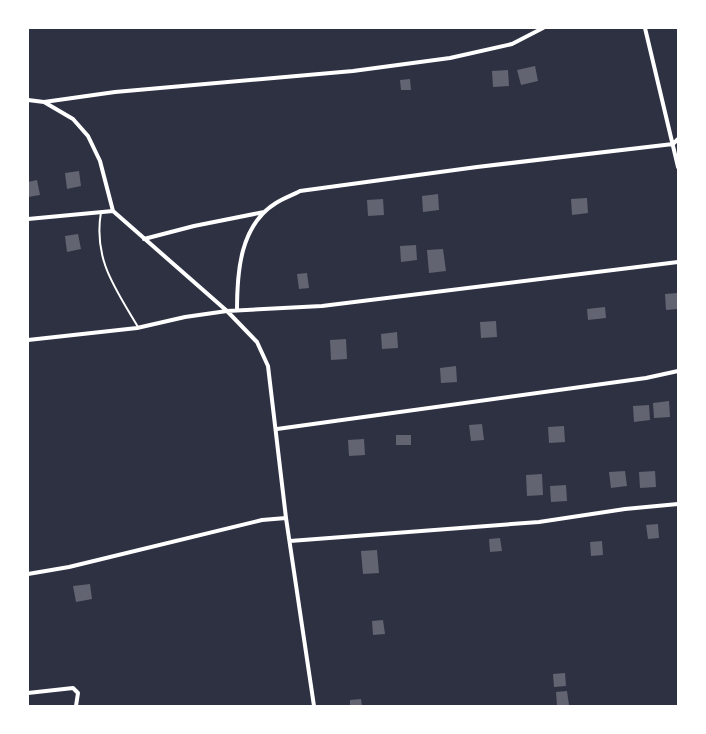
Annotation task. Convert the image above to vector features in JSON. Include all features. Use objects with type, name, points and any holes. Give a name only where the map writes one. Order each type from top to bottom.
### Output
[{"type":"street","points":[[28,100],[44,102],[125,91],[353,71],[450,58],[512,44],[543,28]]},
{"type":"street","points":[[645,28],[678,167]]},
{"type":"street","points":[[44,102],[73,119],[88,136],[100,161],[113,210],[227,311],[257,342],[268,366],[277,429],[286,518],[314,706]]},
{"type":"street","points":[[237,310],[237,274],[245,243],[264,212],[276,203],[300,191],[477,167],[673,144],[678,138]]},
{"type":"street","points":[[28,219],[113,210]]},
{"type":"street","points":[[144,239],[194,226],[264,212]]},
{"type":"street","points":[[28,340],[138,328],[185,317],[227,311],[322,306],[678,262]]},
{"type":"street","points":[[277,429],[646,378],[678,371]]},
{"type":"street","points":[[290,541],[539,522],[625,509],[678,504]]},
{"type":"street","points":[[28,574],[69,568],[262,520],[286,518]]},
{"type":"street","points":[[28,693],[73,688],[78,693],[76,706]]},
{"type":"lane","points":[[101,212],[98,227],[100,250],[107,274],[138,328]]},
{"type":"building","points":[[535,66],[538,81],[521,85],[517,70]]},
{"type":"building","points":[[508,70],[509,86],[493,87],[492,71]]},
{"type":"building","points":[[410,79],[411,90],[401,90],[400,80]]},
{"type":"building","points":[[79,171],[81,186],[67,189],[65,173]]},
{"type":"building","points":[[37,180],[40,195],[28,197],[28,182]]},
{"type":"building","points":[[438,194],[439,210],[423,212],[422,196]]},
{"type":"building","points":[[587,198],[588,213],[572,215],[571,199]]},
{"type":"building","points":[[383,199],[384,215],[368,216],[367,200]]},
{"type":"building","points":[[78,234],[81,249],[67,252],[65,236]]},
{"type":"building","points":[[416,245],[417,260],[401,262],[400,246]]},
{"type":"building","points":[[443,249],[446,271],[429,273],[427,250]]},
{"type":"building","points":[[307,273],[309,288],[299,289],[297,274]]},
{"type":"building","points":[[678,293],[678,309],[666,310],[665,294]]},
{"type":"building","points":[[605,307],[606,318],[588,320],[587,309]]},
{"type":"building","points":[[496,321],[497,337],[481,338],[480,322]]},
{"type":"building","points":[[397,332],[398,348],[382,349],[381,334]]},
{"type":"building","points":[[346,339],[347,359],[331,360],[330,340]]},
{"type":"building","points":[[456,366],[457,382],[441,383],[440,368]]},
{"type":"building","points":[[669,401],[670,417],[654,418],[653,403]]},
{"type":"building","points":[[649,405],[650,420],[634,422],[633,406]]},
{"type":"building","points":[[482,424],[484,440],[471,441],[469,425]]},
{"type":"building","points":[[564,426],[565,442],[549,443],[548,427]]},
{"type":"building","points":[[396,435],[411,435],[411,445],[396,445]]},
{"type":"building","points":[[364,439],[365,455],[349,456],[348,440]]},
{"type":"building","points":[[625,471],[627,486],[611,488],[609,472]]},
{"type":"building","points":[[655,471],[656,487],[640,488],[639,472]]},
{"type":"building","points":[[542,474],[543,495],[527,496],[526,475]]},
{"type":"building","points":[[566,485],[567,501],[551,502],[550,486]]},
{"type":"building","points":[[658,524],[659,538],[648,539],[646,525]]},
{"type":"building","points":[[500,538],[502,551],[490,552],[489,539]]},
{"type":"building","points":[[602,541],[603,555],[591,556],[590,542]]},
{"type":"building","points":[[377,550],[379,573],[363,574],[361,551]]},
{"type":"building","points":[[90,584],[92,599],[76,602],[73,586]]},
{"type":"building","points":[[383,620],[385,634],[373,635],[372,621]]},
{"type":"building","points":[[565,673],[566,686],[554,687],[553,674]]},
{"type":"building","points":[[567,691],[569,705],[557,706],[556,692]]},
{"type":"building","points":[[361,699],[362,706],[350,706],[350,700]]}]
